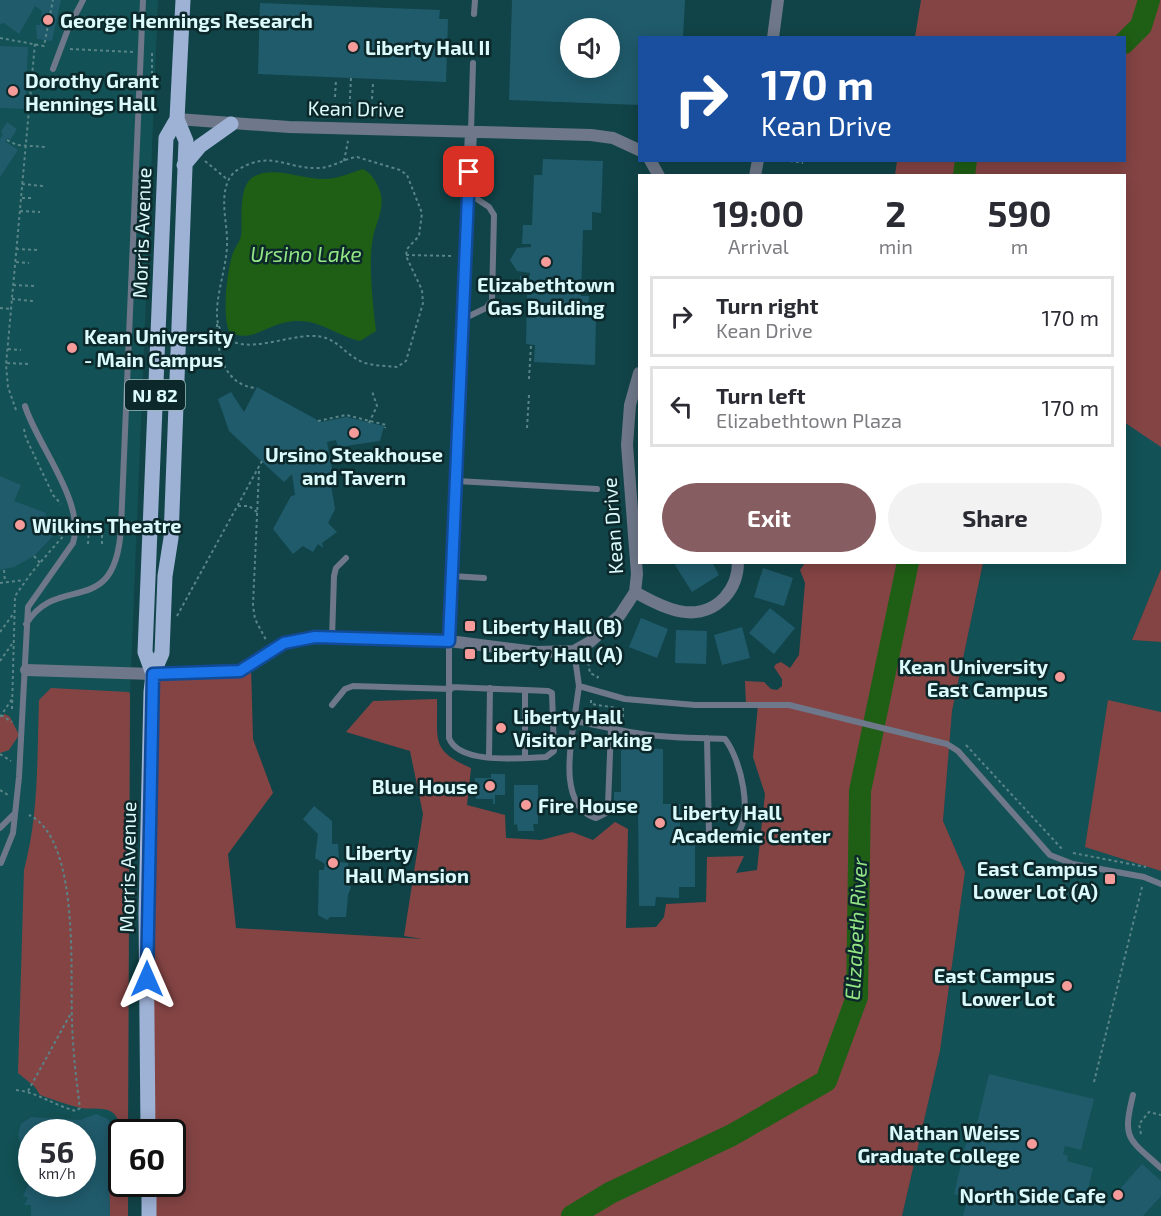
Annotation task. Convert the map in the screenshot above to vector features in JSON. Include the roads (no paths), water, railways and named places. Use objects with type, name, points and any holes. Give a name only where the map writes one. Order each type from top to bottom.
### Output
[{"type":"main road","name":"Morris Avenue","points":[[148,1119],[146,913],[153,674],[162,653],[165,576],[171,538],[186,141],[177,119],[183,0]]},
{"type":"main road","name":"Morris Avenue","points":[[153,674],[145,652],[166,138],[177,119]]},
{"type":"main road","points":[[184,165],[200,146],[231,124]]},
{"type":"main road","points":[[149,1197],[149,1216]]},
{"type":"street","points":[[773,36],[778,0]]},
{"type":"street","name":"Kean Drive","points":[[177,119],[231,124],[591,135],[613,138],[638,150]]},
{"type":"street","points":[[449,641],[471,131]]},
{"type":"street","name":"Kean Drive","points":[[574,651],[610,626],[635,592],[636,548],[630,515],[627,445],[630,405],[638,377]]},
{"type":"street","points":[[635,592],[681,612],[695,614],[705,611],[728,594],[734,584],[738,564]]},
{"type":"street","points":[[332,638],[449,641],[537,652],[574,651]]},
{"type":"street","points":[[26,670],[153,674]]},
{"type":"lane","points":[[53,69],[68,29],[83,0]]},
{"type":"lane","points":[[26,624],[33,613],[45,604],[100,584],[111,574],[118,560],[122,512],[143,0]]},
{"type":"lane","points":[[474,14],[475,0]]},
{"type":"lane","points":[[471,131],[473,63]]},
{"type":"lane","points":[[463,319],[486,308],[492,300],[494,215],[489,207],[468,193]]},
{"type":"lane","points":[[1,864],[9,849],[15,814],[26,670],[28,607],[73,543],[77,532],[66,493],[25,406]]},
{"type":"lane","points":[[457,481],[597,489]]},
{"type":"lane","points":[[153,674],[240,671],[284,643],[315,637],[332,638],[334,576],[336,568],[346,558]]},
{"type":"lane","points":[[452,576],[484,578]]},
{"type":"lane","points":[[332,705],[345,689],[353,686],[451,688],[490,688],[548,691],[554,698],[554,751],[546,757],[467,756],[452,746],[449,738],[451,688],[449,641]]},
{"type":"lane","points":[[574,651],[579,686],[568,760],[576,802],[582,811],[596,818],[606,813],[608,805],[611,728]]},
{"type":"lane","points":[[579,686],[625,699],[695,705],[802,707],[925,736],[958,751],[1050,855],[1073,864],[1144,877],[1161,884]]},
{"type":"lane","points":[[489,756],[490,688]]},
{"type":"lane","points":[[525,690],[525,758]]},
{"type":"lane","points":[[574,721],[648,735],[707,738],[725,739],[732,748],[743,778],[742,824],[736,836],[715,836],[710,833],[707,738]]},
{"type":"lane","points":[[0,828],[15,814]]},
{"type":"lane","points":[[1133,1095],[1126,1125],[1128,1135],[1161,1168]]},
{"type":"water","name":"Ursino Lake","points":[[363,169],[375,180],[382,201],[373,237],[371,259],[376,331],[360,341],[314,323],[295,321],[243,336],[229,331],[226,314],[227,281],[233,253],[241,236],[243,195],[249,180],[271,172],[328,179]]},
{"type":"waterway","name":"Elizabeth River","points":[[1126,41],[1141,26],[1149,0]]},
{"type":"waterway","name":"Elizabeth River","points":[[964,174],[966,162]]},
{"type":"waterway","name":"Elizabeth River","points":[[572,1216],[610,1193],[732,1135],[826,1081],[857,997],[860,791],[908,564]]},
{"type":"place","name":"George Hennings Research","points":[[48,20]]},
{"type":"place","name":"Liberty Hall II","points":[[353,47]]},
{"type":"place","name":"Dorothy Grant Hennings Hall","points":[[13,91]]},
{"type":"place","name":"Elizabethtown Gas Building","points":[[546,262]]},
{"type":"place","name":"Kean University - Main Campus","points":[[72,348]]},
{"type":"place","name":"Ursino Steakhouse and Tavern","points":[[354,433]]},
{"type":"place","name":"Wilkins Theatre","points":[[20,525]]},
{"type":"place","name":"Liberty Hall (B)","points":[[470,626]]},
{"type":"place","name":"Liberty Hall (A)","points":[[470,654]]},
{"type":"place","name":"Kean University East Campus","points":[[1060,677]]},
{"type":"place","name":"Liberty Hall Visitor Parking","points":[[501,728]]},
{"type":"place","name":"Blue House","points":[[490,786]]},
{"type":"place","name":"Fire House","points":[[526,805]]},
{"type":"place","name":"Liberty Hall Academic Center","points":[[660,823]]},
{"type":"place","name":"Liberty Hall Mansion","points":[[333,863]]},
{"type":"place","name":"East Campus Lower Lot (A)","points":[[1110,879]]},
{"type":"place","name":"East Campus Lower Lot","points":[[1067,986]]},
{"type":"place","name":"Nathan Weiss Graduate College","points":[[1032,1144]]},
{"type":"place","name":"North Side Cafe","points":[[1118,1195]]}]
